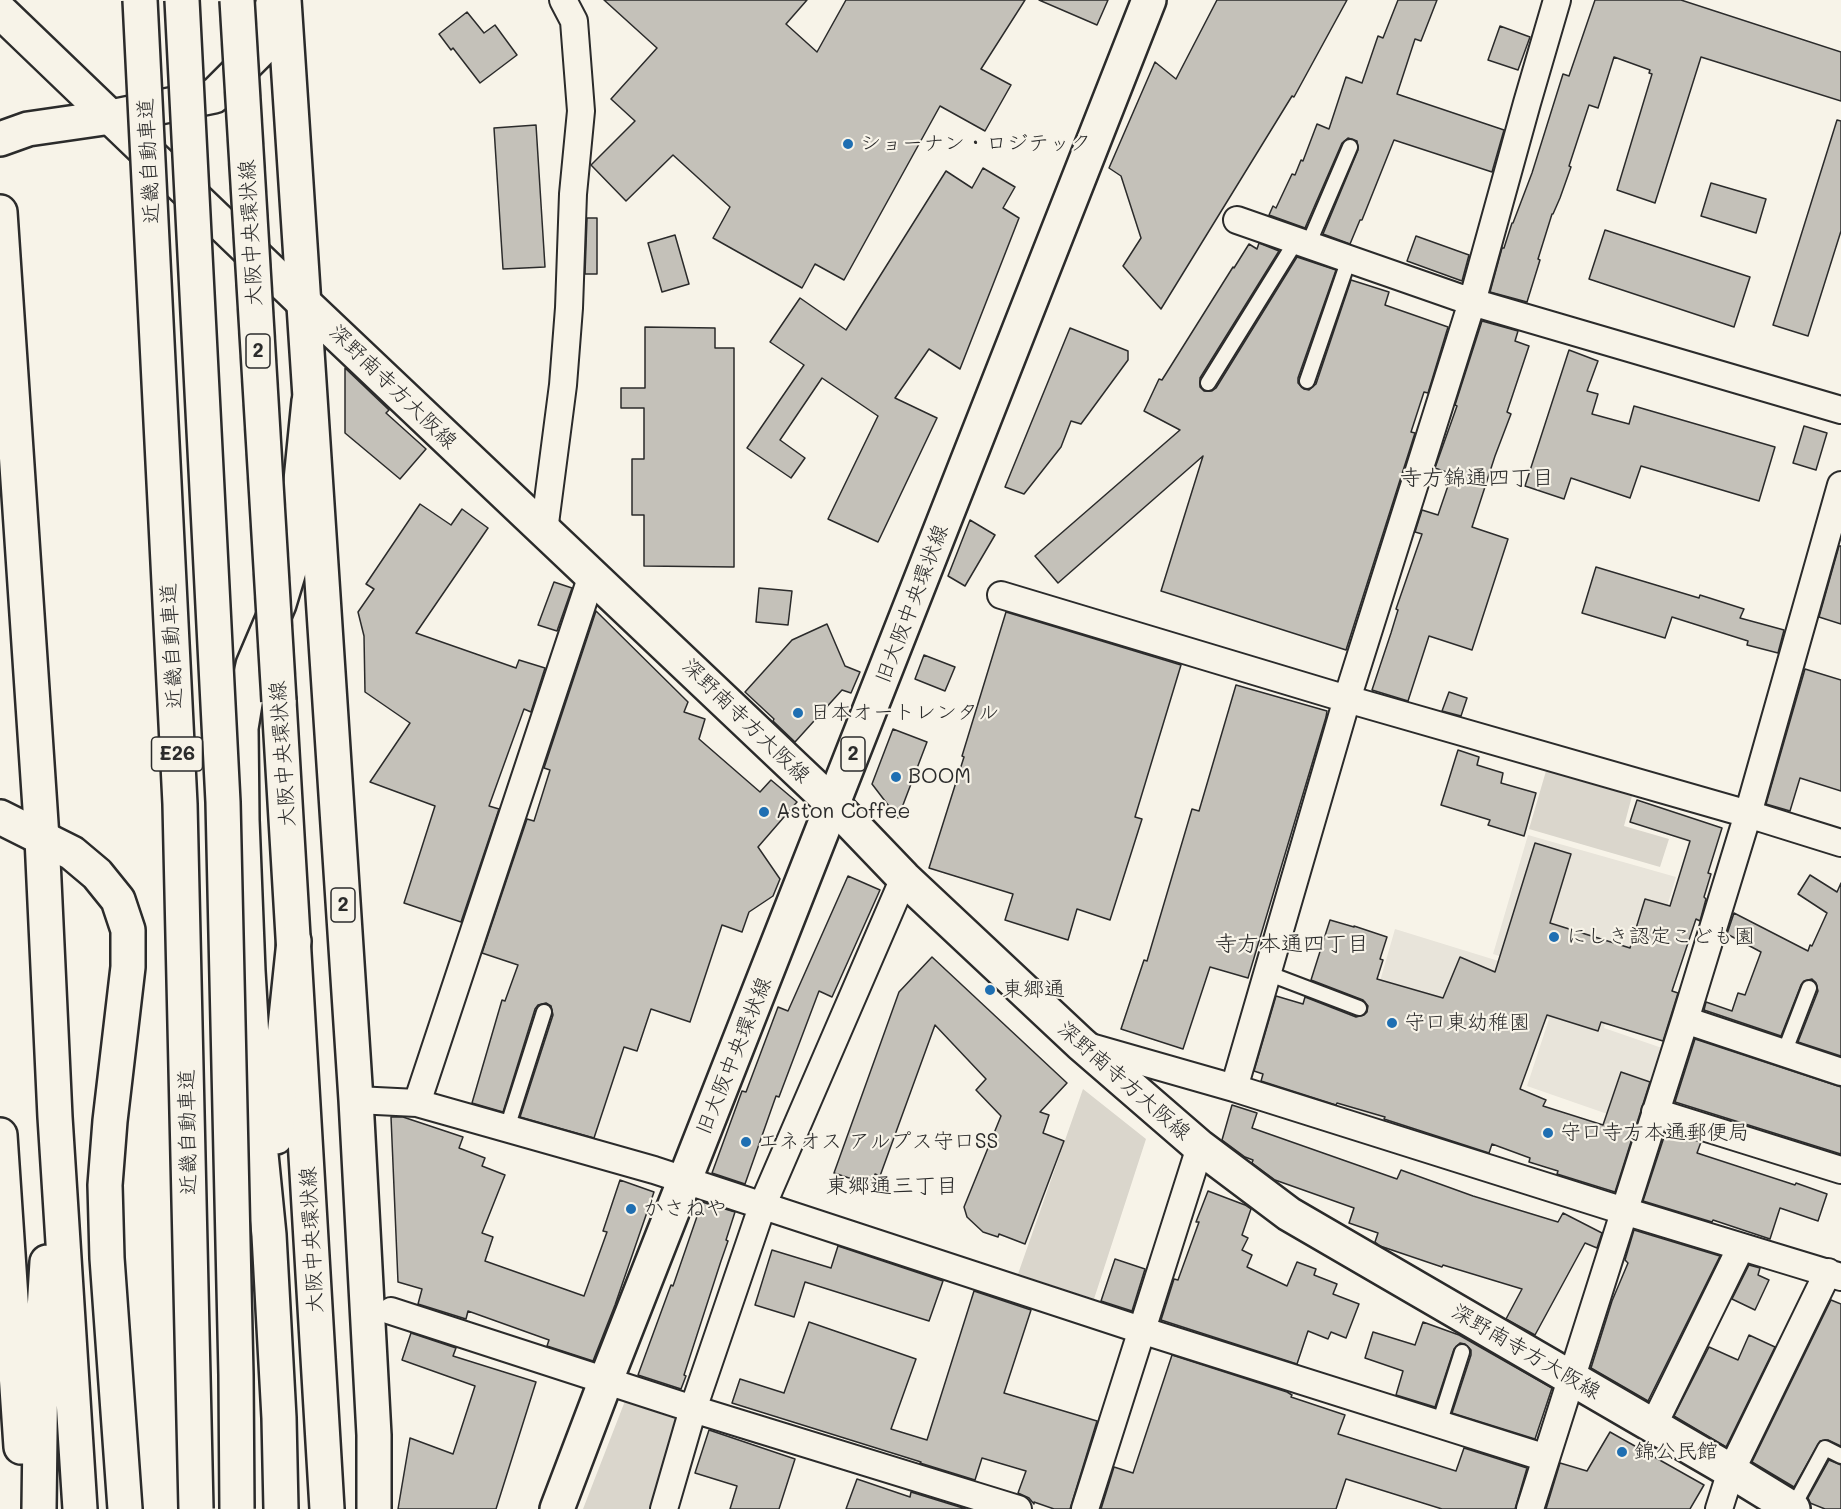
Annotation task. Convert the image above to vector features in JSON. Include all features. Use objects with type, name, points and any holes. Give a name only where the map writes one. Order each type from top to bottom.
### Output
[{"type":"main road","name":"近畿自動車道","points":[[140,0],[180,804],[196,1509]]},
{"type":"main road","name":"近畿自動車道","points":[[182,0],[223,802],[237,1375],[237,1509]]},
{"type":"main road","name":"大阪中央環状線","points":[[237,0],[327,1509]]},
{"type":"main road","points":[[0,139],[28,129],[111,117],[214,96],[259,51],[274,0]]},
{"type":"main road","name":"2","points":[[284,0],[356,1100],[374,1435],[374,1509]]},
{"type":"main road","name":"旧大阪中央環状線","points":[[557,1509],[684,1180],[1149,0]]},
{"type":"main road","name":"深野南寺方大阪線","points":[[0,11],[302,301],[833,804],[904,878],[1081,1044],[1200,1147],[1289,1214],[1793,1509]]},
{"type":"main road","points":[[0,212],[42,838],[55,1117],[80,1509]]},
{"type":"main road","name":"2","points":[[269,1235],[256,1104],[248,971],[241,728],[253,665],[279,604],[289,571],[295,540],[309,401]]},
{"type":"main road","points":[[0,817],[72,853],[97,874],[118,900],[128,930],[128,967],[106,1174],[107,1258],[125,1509]]},
{"type":"main road","name":"2","points":[[269,1235],[280,1075],[294,941]]},
{"type":"main road","points":[[39,1509],[41,1359],[55,1117]]},
{"type":"main road","points":[[0,1135],[1,1194],[25,1509]]},
{"type":"main road","points":[[269,1235],[279,1418],[281,1509]]},
{"type":"street","points":[[544,531],[563,385],[569,308],[573,194],[581,111],[574,21],[563,0]]},
{"type":"street","points":[[1234,1088],[1347,699],[1472,302],[1557,0]]},
{"type":"street","points":[[1237,220],[1472,302],[1841,410]]},
{"type":"street","points":[[1530,1509],[1748,813],[1841,485]]},
{"type":"street","points":[[417,1103],[592,575]]},
{"type":"street","points":[[1001,595],[1347,699],[1748,813],[1841,843]]},
{"type":"street","points":[[664,1509],[693,1409],[763,1204],[904,878]]},
{"type":"street","points":[[1684,1020],[1841,1072]]},
{"type":"street","points":[[1081,1044],[1234,1088],[1624,1211],[1835,1274],[1731,1471],[1719,1509]]},
{"type":"street","points":[[356,1100],[417,1103],[684,1180],[763,1204],[1141,1330],[1546,1458]]},
{"type":"street","points":[[1655,1112],[1841,1170]]},
{"type":"street","points":[[1085,1509],[1200,1147]]},
{"type":"street","points":[[1653,1426],[1741,1247]]},
{"type":"street","points":[[391,1311],[693,1409],[1018,1509]]},
{"type":"lane","points":[[1208,383],[1302,243],[1350,147]]},
{"type":"lane","points":[[1307,381],[1349,259]]},
{"type":"lane","points":[[1267,973],[1359,1008]]},
{"type":"lane","points":[[1784,1053],[1809,987]]},
{"type":"lane","points":[[507,1128],[544,1012]]},
{"type":"lane","points":[[1439,1424],[1462,1352]]},
{"type":"lane","points":[[1793,1509],[1825,1448],[1841,1456]]},
{"type":"shaded area","points":[[1546,771],[1632,796],[1624,826],[1669,839],[1660,867],[1529,829]]},
{"type":"shaded area","points":[[1528,835],[1676,877],[1639,1000],[1493,954]]},
{"type":"shaded area","points":[[1395,929],[1612,996],[1604,1028],[1662,1048],[1639,1125],[1527,1086],[1549,1019],[1484,996],[1426,1140],[1342,1113]]},
{"type":"shaded area","points":[[1083,1089],[1146,1139],[1094,1299],[1018,1274]]},
{"type":"shaded area","points":[[625,1401],[680,1421],[652,1509],[583,1509]]},
{"type":"building","points":[[604,0],[807,0],[786,24],[817,52],[846,0],[1025,0],[981,69],[1011,85],[985,131],[940,106],[844,280],[815,264],[802,288],[713,238],[730,207],[673,155],[626,201],[591,165],[635,121],[611,99],[657,48]]},
{"type":"building","points":[[1039,0],[1108,0],[1097,25]]},
{"type":"building","points":[[1217,0],[1347,0],[1294,97],[1292,96],[1161,309],[1123,266],[1141,238],[1121,176],[1109,168],[1155,62],[1176,79]]},
{"type":"building","points":[[1398,0],[1437,0],[1421,41],[1415,39],[1397,94],[1504,130],[1492,172],[1394,140],[1350,244],[1323,234],[1358,150],[1357,141],[1348,138],[1342,143],[1305,228],[1269,215],[1273,206],[1276,208],[1292,174],[1295,175],[1301,160],[1303,161],[1317,124],[1329,129],[1346,77],[1362,83],[1378,36],[1383,38]]},
{"type":"building","points":[[1595,0],[1681,0],[1841,52],[1841,101],[1701,57],[1655,203],[1617,190],[1652,74],[1649,73],[1650,70],[1614,57],[1598,108],[1589,105],[1569,166],[1571,167],[1552,214],[1527,302],[1490,292],[1502,248],[1504,248],[1532,173],[1563,74],[1569,76]]},
{"type":"building","points":[[467,12],[484,33],[495,25],[517,55],[480,83],[439,34]]},
{"type":"building","points":[[1500,26],[1530,37],[1518,70],[1488,60]]},
{"type":"building","points":[[1837,120],[1841,121],[1841,231],[1808,336],[1773,325]]},
{"type":"building","points":[[536,125],[545,267],[503,269],[494,128]]},
{"type":"building","points":[[983,168],[1015,187],[1003,208],[1019,218],[960,369],[929,349],[895,398],[937,418],[878,542],[828,519],[878,416],[822,378],[780,440],[805,458],[791,478],[747,448],[804,365],[770,342],[800,298],[846,330],[946,171],[972,188]]},
{"type":"building","points":[[1711,183],[1766,199],[1756,233],[1701,216]]},
{"type":"building","points":[[587,218],[597,218],[597,274],[585,274]]},
{"type":"building","points":[[1605,230],[1750,277],[1734,327],[1589,279]]},
{"type":"building","points":[[675,235],[689,284],[662,292],[648,243]]},
{"type":"building","points":[[1416,236],[1469,255],[1462,281],[1407,261]]},
{"type":"building","points":[[1259,243],[1279,251],[1200,378],[1200,387],[1204,391],[1212,391],[1216,388],[1297,257],[1336,270],[1298,378],[1298,383],[1304,389],[1309,390],[1316,384],[1351,280],[1389,292],[1385,305],[1448,327],[1428,393],[1424,392],[1411,432],[1415,433],[1346,650],[1161,591],[1203,456],[1058,583],[1035,556],[1180,430],[1144,411],[1159,379],[1162,380],[1233,267],[1249,244],[1257,249]]},
{"type":"building","points":[[1482,321],[1518,331],[1515,341],[1529,346],[1507,412],[1511,414],[1472,527],[1508,539],[1472,650],[1429,636],[1408,701],[1372,690],[1398,610],[1396,609],[1422,534],[1415,532],[1422,510],[1438,515],[1452,474],[1435,468],[1457,406],[1455,405]]},
{"type":"building","points":[[645,327],[715,328],[715,348],[734,348],[734,567],[644,566],[644,515],[632,515],[632,459],[644,459],[644,408],[621,408],[621,388],[645,388]]},
{"type":"building","points":[[1070,328],[1128,351],[1128,360],[1081,424],[1071,421],[1061,447],[1024,494],[1005,487]]},
{"type":"building","points":[[1569,350],[1598,361],[1587,391],[1598,394],[1592,414],[1629,424],[1634,406],[1775,447],[1759,501],[1641,466],[1630,498],[1571,478],[1564,499],[1525,486]]},
{"type":"building","points":[[345,368],[389,410],[386,413],[426,449],[400,479],[345,433]]},
{"type":"building","points":[[1804,426],[1827,433],[1816,470],[1793,463]]},
{"type":"building","points":[[420,504],[451,525],[462,509],[488,528],[416,633],[516,668],[519,660],[545,668],[531,712],[524,709],[489,806],[499,809],[461,922],[404,903],[435,806],[370,782],[410,723],[365,692],[364,636],[358,612],[374,589],[366,584]]},
{"type":"building","points":[[970,520],[995,535],[965,586],[948,576]]},
{"type":"building","points":[[1839,546],[1841,546],[1841,624],[1819,617]]},
{"type":"building","points":[[1596,567],[1744,609],[1740,618],[1784,630],[1778,653],[1747,645],[1748,641],[1672,617],[1665,638],[1582,613]]},
{"type":"building","points":[[554,582],[572,588],[557,631],[538,625]]},
{"type":"building","points":[[759,588],[792,591],[788,625],[756,622]]},
{"type":"building","points":[[596,611],[688,702],[684,712],[705,719],[699,739],[760,792],[771,780],[797,802],[758,847],[780,879],[773,896],[749,912],[742,932],[722,925],[690,1022],[651,1009],[637,1051],[624,1047],[594,1138],[520,1117],[553,1015],[551,1006],[546,1003],[538,1005],[535,1009],[503,1112],[472,1103],[502,1000],[505,1001],[518,965],[482,953],[527,819],[534,821],[550,770],[544,768]]},
{"type":"building","points":[[1006,612],[1181,665],[1135,817],[1142,819],[1110,920],[1077,909],[1068,940],[1005,920],[1013,894],[929,868]]},
{"type":"building","points":[[827,624],[845,666],[860,672],[851,693],[842,690],[795,742],[745,692],[792,640]]},
{"type":"building","points":[[924,655],[955,667],[945,691],[915,679]]},
{"type":"building","points":[[1805,669],[1841,680],[1841,791],[1800,778],[1790,811],[1766,804]]},
{"type":"building","points":[[1236,685],[1327,711],[1248,978],[1210,967],[1183,1049],[1121,1029],[1144,960],[1147,961],[1192,809],[1199,811]]},
{"type":"building","points":[[1449,692],[1467,698],[1461,716],[1442,711]]},
{"type":"building","points":[[893,729],[927,742],[898,818],[872,784]]},
{"type":"building","points":[[1458,750],[1479,757],[1477,765],[1503,773],[1501,783],[1536,793],[1524,836],[1488,825],[1490,820],[1441,805]]},
{"type":"building","points":[[1637,800],[1722,828],[1708,873],[1711,874],[1700,921],[1696,919],[1672,991],[1678,993],[1663,1041],[1601,1022],[1598,1031],[1547,1015],[1520,1089],[1546,1100],[1543,1106],[1603,1125],[1621,1072],[1650,1082],[1615,1192],[1557,1174],[1558,1171],[1529,1162],[1530,1158],[1492,1144],[1489,1153],[1384,1119],[1385,1117],[1337,1103],[1336,1105],[1261,1081],[1263,1074],[1254,1071],[1276,996],[1303,1004],[1305,997],[1356,1017],[1367,1012],[1368,1006],[1363,1000],[1311,980],[1330,920],[1387,937],[1377,979],[1443,998],[1460,957],[1495,972],[1535,843],[1571,854],[1550,923],[1630,948],[1645,899],[1670,906],[1690,841],[1630,822]]},
{"type":"building","points":[[1810,875],[1837,892],[1841,883],[1841,1056],[1798,1042],[1818,991],[1812,979],[1804,981],[1801,985],[1781,1036],[1704,1010],[1706,1002],[1732,1011],[1738,993],[1745,995],[1761,952],[1727,934],[1734,913],[1808,951],[1810,945],[1812,946],[1827,913],[1798,894]]},
{"type":"building","points":[[848,876],[880,890],[832,997],[819,991],[779,1097],[776,1096],[745,1184],[712,1173],[742,1091],[746,1092],[778,1007],[788,1011]]},
{"type":"building","points":[[932,957],[1067,1083],[1040,1112],[1049,1115],[1043,1133],[1064,1141],[1025,1244],[999,1234],[998,1237],[983,1232],[967,1217],[964,1207],[1001,1116],[976,1090],[986,1079],[935,1025],[880,1176],[875,1174],[870,1185],[834,1173],[899,992]]},
{"type":"building","points":[[1695,1039],[1841,1087],[1841,1154],[1675,1102]]},
{"type":"building","points":[[1232,1105],[1257,1113],[1252,1128],[1397,1179],[1401,1170],[1473,1196],[1558,1222],[1563,1213],[1602,1233],[1597,1248],[1585,1243],[1535,1335],[1506,1319],[1522,1289],[1443,1265],[1442,1267],[1380,1246],[1375,1242],[1378,1233],[1349,1223],[1354,1208],[1275,1180],[1252,1163],[1253,1160],[1245,1157],[1222,1140]]},
{"type":"building","points":[[391,1117],[403,1117],[463,1137],[459,1148],[485,1158],[482,1166],[505,1175],[482,1233],[493,1237],[485,1261],[584,1296],[607,1232],[603,1231],[620,1180],[654,1192],[593,1361],[547,1346],[549,1340],[468,1311],[466,1319],[418,1304],[422,1289],[398,1282]]},
{"type":"building","points":[[1666,1131],[1701,1142],[1697,1153],[1827,1194],[1818,1221],[1780,1208],[1770,1239],[1713,1220],[1712,1222],[1643,1201]]},
{"type":"building","points":[[1208,1191],[1251,1209],[1242,1235],[1248,1238],[1242,1250],[1252,1255],[1247,1267],[1287,1286],[1297,1262],[1316,1269],[1314,1275],[1337,1284],[1333,1294],[1359,1304],[1346,1338],[1331,1332],[1328,1339],[1308,1331],[1297,1364],[1161,1320],[1174,1279],[1178,1280]]},
{"type":"building","points":[[702,1202],[735,1212],[681,1389],[638,1375],[671,1285],[673,1286]]},
{"type":"building","points":[[1634,1230],[1720,1256],[1648,1401],[1591,1368],[1612,1301],[1628,1263],[1625,1260]]},
{"type":"building","points":[[838,1246],[943,1281],[929,1321],[805,1282],[794,1317],[755,1305],[772,1250],[831,1268]]},
{"type":"building","points":[[1115,1259],[1145,1269],[1132,1311],[1101,1301]]},
{"type":"building","points":[[1749,1265],[1760,1268],[1758,1275],[1769,1280],[1755,1310],[1732,1299]]},
{"type":"building","points":[[974,1291],[1031,1310],[1004,1393],[1097,1421],[1070,1509],[1054,1509],[1034,1502],[1034,1504],[1029,1498],[1018,1493],[1026,1471],[982,1458],[975,1480],[732,1403],[740,1379],[784,1393],[809,1322],[916,1359],[891,1429],[927,1440]]},
{"type":"building","points":[[1831,1300],[1841,1304],[1841,1446],[1828,1440],[1820,1441],[1794,1487],[1752,1462]]},
{"type":"building","points":[[1423,1322],[1459,1335],[1552,1388],[1535,1439],[1452,1413],[1471,1355],[1471,1350],[1465,1344],[1460,1343],[1454,1349],[1435,1407],[1396,1395],[1403,1371],[1365,1358],[1373,1332],[1415,1345]]},
{"type":"building","points":[[411,1333],[456,1348],[453,1356],[536,1382],[496,1509],[398,1509],[410,1438],[453,1454],[475,1386],[402,1360]]},
{"type":"building","points":[[1749,1335],[1775,1347],[1726,1447],[1674,1416],[1709,1347],[1738,1360]]},
{"type":"building","points":[[1172,1355],[1287,1392],[1292,1395],[1291,1397],[1345,1415],[1338,1434],[1456,1471],[1464,1448],[1527,1468],[1515,1509],[1442,1509],[1346,1479],[1336,1509],[1101,1509],[1114,1467],[1133,1473]]},
{"type":"building","points":[[709,1430],[795,1459],[779,1509],[730,1509],[737,1486],[695,1473]]},
{"type":"building","name":"錦公民館","points":[[1610,1432],[1704,1485],[1690,1509],[1546,1509],[1560,1463],[1587,1471]]},
{"type":"building","points":[[1829,1460],[1841,1465],[1841,1509],[1825,1509],[1810,1503],[1808,1498]]},
{"type":"building","points":[[857,1479],[910,1497],[911,1492],[966,1509],[846,1509]]},
{"type":"place","name":"ショーナン・ロジテック","points":[[848,144]]},
{"type":"place","name":"日本オートレンタル","points":[[798,713]]},
{"type":"place","name":"BOOM","points":[[896,777]]},
{"type":"place","name":"Aston Coffee","points":[[764,812]]},
{"type":"place","name":"にしき認定こども園","points":[[1554,937]]},
{"type":"place","name":"東郷通","points":[[990,990]]},
{"type":"place","name":"守口東幼稚園","points":[[1392,1023]]},
{"type":"place","name":"守口寺方本通郵便局","points":[[1548,1133]]},
{"type":"place","name":"エネオス アルプス守口SS","points":[[746,1142]]},
{"type":"place","name":"かさねや","points":[[631,1209]]},
{"type":"place","name":"錦公民館","points":[[1622,1452]]},
{"type":"district","name":"寺方錦通四丁目","points":[[1477,478]]},
{"type":"district","name":"寺方本通四丁目","points":[[1292,944]]},
{"type":"district","name":"東郷通三丁目","points":[[892,1186]]}]
